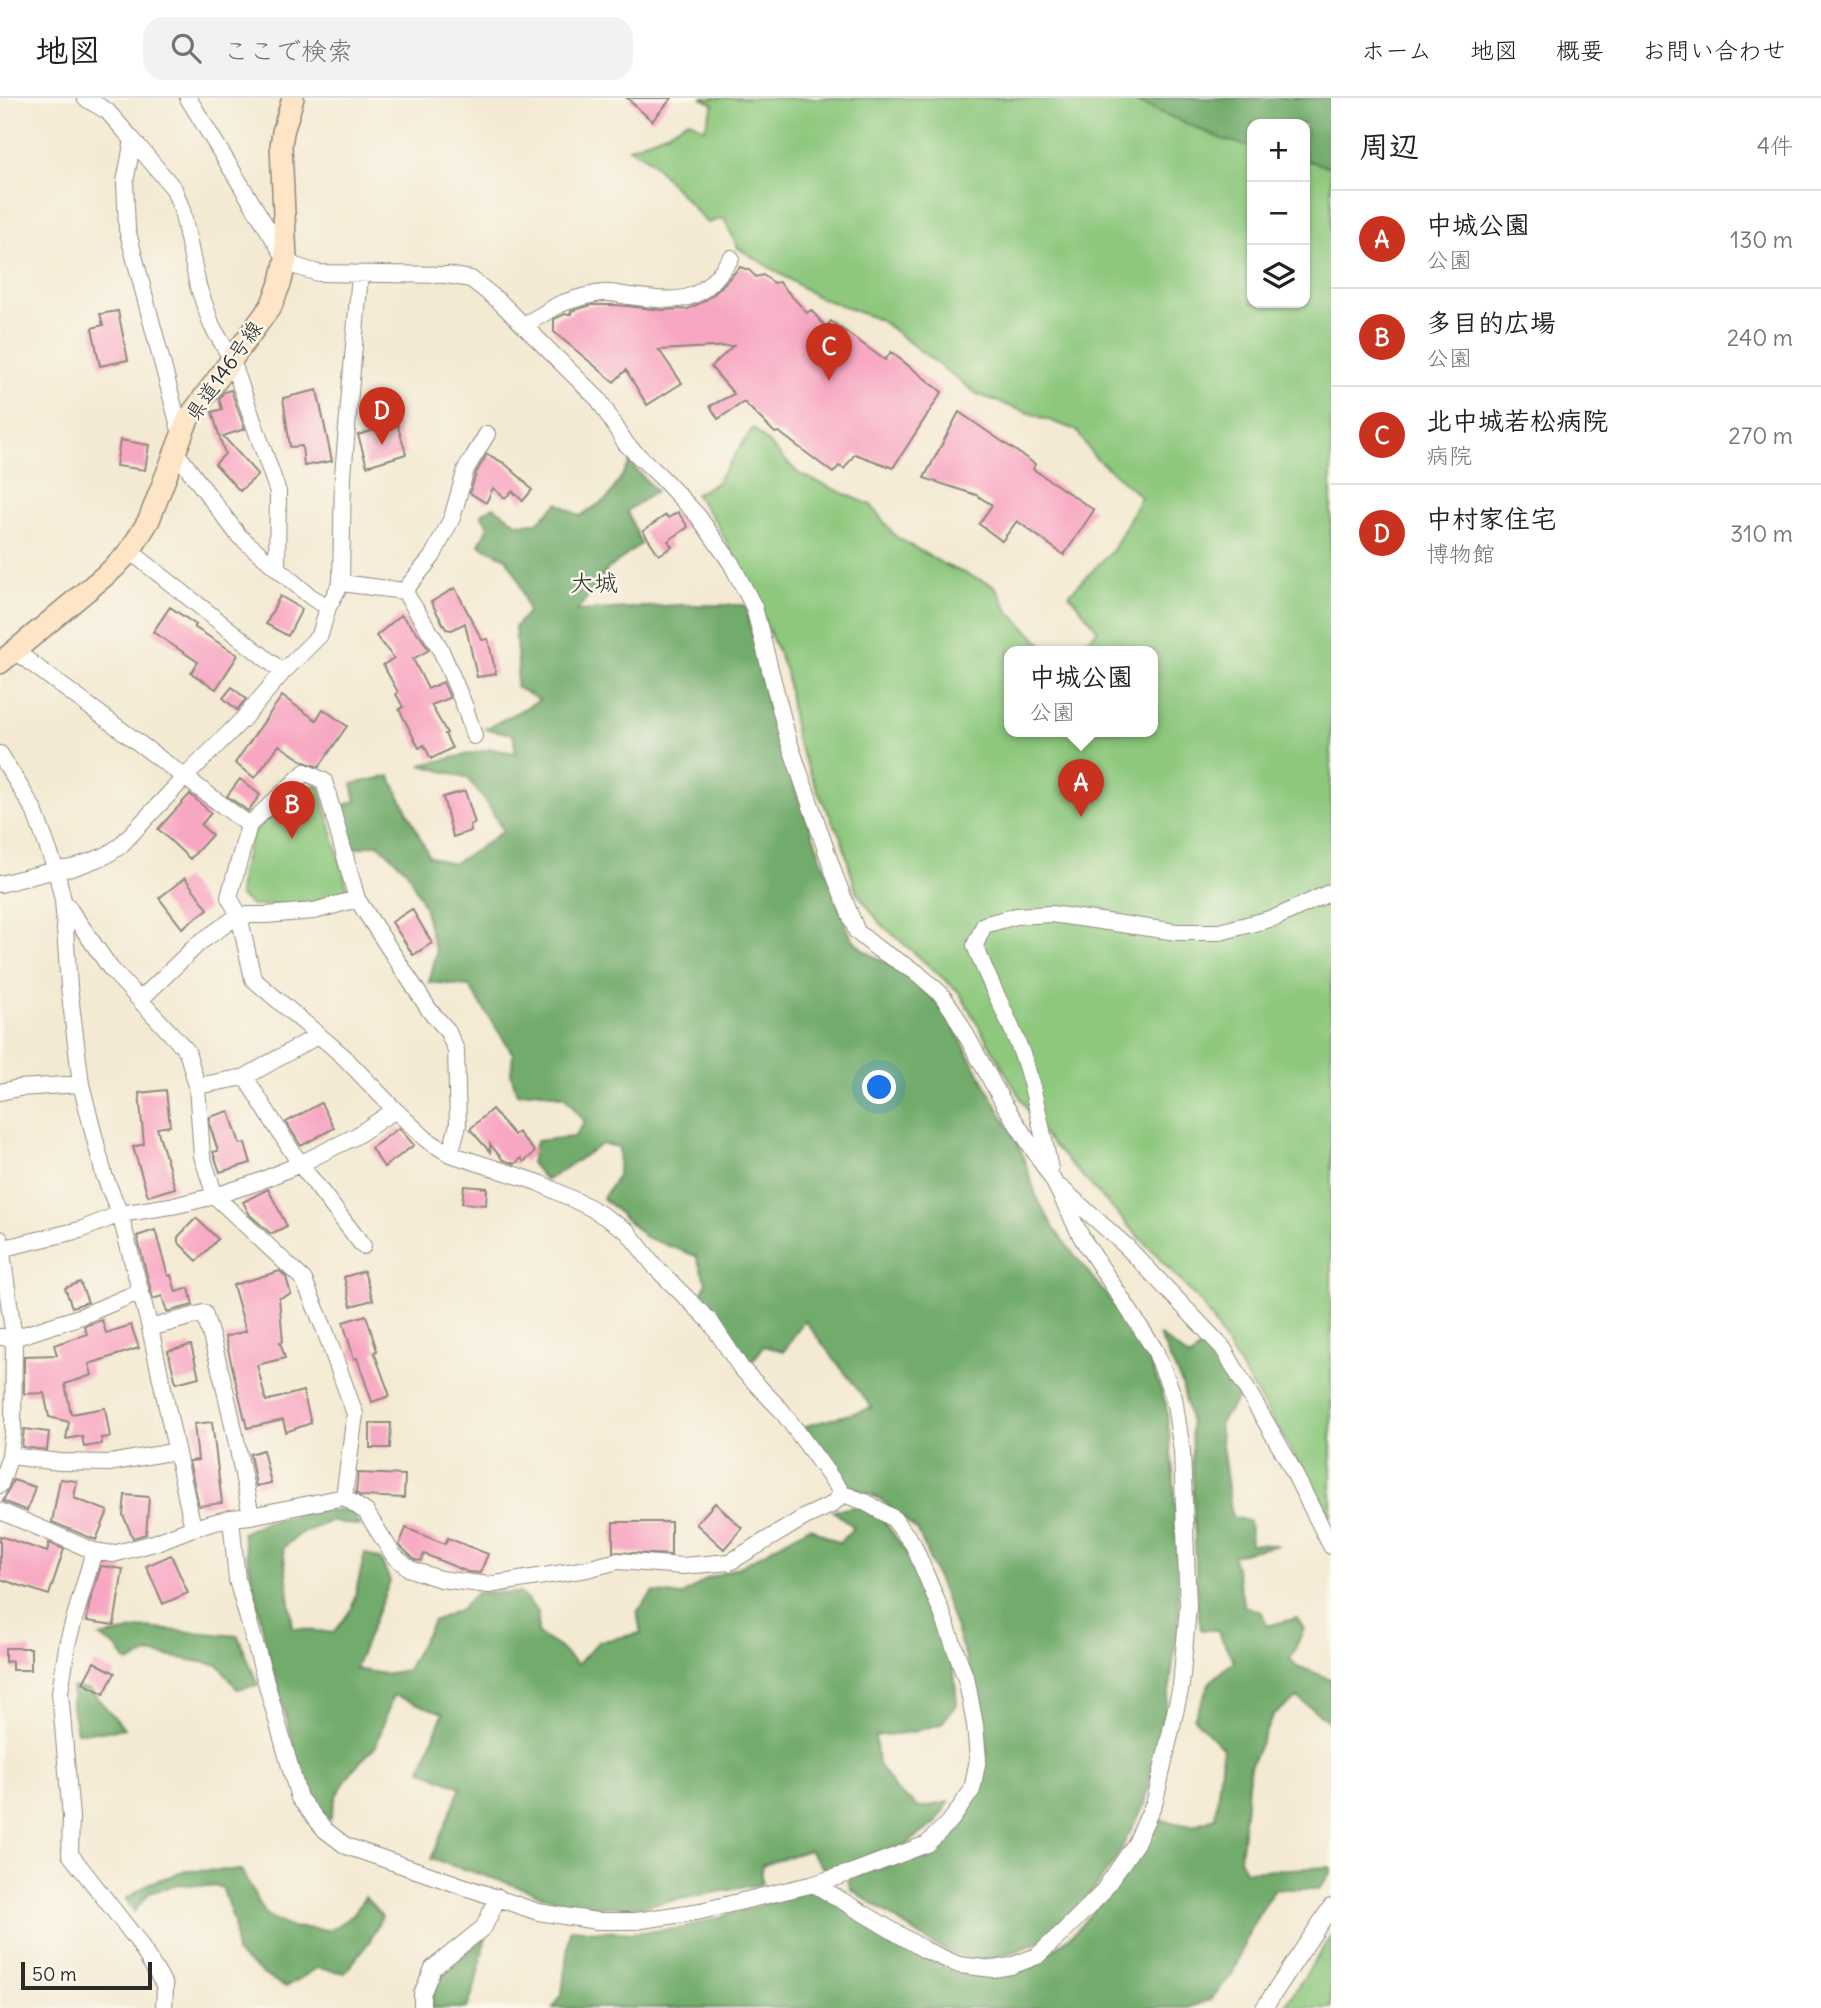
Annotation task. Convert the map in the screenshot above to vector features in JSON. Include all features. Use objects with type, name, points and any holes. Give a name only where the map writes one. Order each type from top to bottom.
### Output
[{"type":"main road","name":"県道146号線","points":[[7,657],[114,568],[130,551],[149,520],[178,442],[198,403],[271,306],[286,259],[281,146],[293,98]]},
{"type":"street","points":[[85,98],[107,111],[174,189],[182,210],[198,286],[212,326],[231,358],[278,492],[277,568]]},
{"type":"street","points":[[188,98],[286,259],[295,266],[318,273],[447,275],[471,279],[499,302],[599,400],[626,444],[698,516],[732,563],[754,607],[788,739],[835,879],[858,932],[878,949],[916,972],[941,994],[953,1011],[1083,1238],[1155,1350],[1174,1397],[1182,1463],[1188,1607],[1181,1686],[1155,1801],[1136,1843],[1101,1894],[1037,1955],[1012,1966],[993,1969],[959,1965],[925,1950],[814,1884]]},
{"type":"street","points":[[133,140],[125,183],[127,229],[178,442],[239,536],[311,597],[328,607]]},
{"type":"street","points":[[523,325],[558,305],[604,293],[673,301],[688,298],[702,290],[731,258]]},
{"type":"street","points":[[0,884],[56,870],[72,869],[105,856],[120,846],[320,635],[328,607],[341,583],[343,475],[360,274]]},
{"type":"street","points":[[404,591],[432,557],[452,518],[466,469],[487,434]]},
{"type":"street","points":[[130,551],[283,672]]},
{"type":"street","points":[[341,583],[404,591]]},
{"type":"street","points":[[404,591],[440,648],[466,707],[474,736]]},
{"type":"street","points":[[7,657],[185,777],[249,825]]},
{"type":"street","points":[[0,754],[34,810],[56,870],[63,900],[69,987],[81,1084],[104,1175],[120,1214],[141,1291],[193,1528]]},
{"type":"street","points":[[231,1518],[237,1580],[299,1798],[325,1830],[346,1846],[538,1912],[597,1922],[636,1921],[701,1911],[814,1884],[928,1844],[952,1819],[972,1790],[978,1759],[967,1682],[913,1544],[893,1518],[865,1502],[843,1494],[782,1411],[741,1368],[710,1321],[657,1269],[627,1231],[592,1208],[537,1182],[450,1154],[427,1140],[394,1110],[342,1055],[253,979],[239,915],[229,897],[249,825],[305,772],[324,781],[357,899],[429,1011],[447,1030],[456,1050],[458,1125],[450,1154]]},
{"type":"street","points":[[1331,891],[1277,917],[1220,932],[1177,932],[1051,914],[1016,916],[985,925],[975,944],[984,971],[1005,1010],[1027,1069],[1052,1180],[1127,1247],[1223,1348],[1286,1457],[1331,1546]]},
{"type":"street","points":[[139,1000],[199,943],[239,915],[314,911],[357,899]]},
{"type":"street","points":[[63,900],[111,969],[187,1051],[197,1086],[202,1156],[215,1196],[304,1280],[355,1414],[344,1497]]},
{"type":"street","points":[[197,1086],[245,1077],[319,1035]]},
{"type":"street","points":[[245,1077],[300,1164],[363,1246]]},
{"type":"street","points":[[0,1092],[19,1088],[81,1084]]},
{"type":"street","points":[[0,1485],[10,1456],[13,1431],[1,1245],[80,1230],[120,1214],[177,1205],[258,1182],[356,1136],[394,1110]]},
{"type":"street","points":[[7,1337],[82,1316],[141,1291]]},
{"type":"street","points":[[150,1328],[204,1313],[236,1435],[251,1516]]},
{"type":"street","points":[[10,1456],[60,1462],[110,1463],[176,1451]]},
{"type":"street","points":[[0,1511],[94,1551],[113,1554],[231,1518],[344,1497],[366,1512],[394,1556],[410,1569],[440,1579],[489,1585],[587,1569],[618,1561],[683,1566],[730,1562],[805,1517],[831,1505],[843,1494]]},
{"type":"street","points":[[94,1551],[68,1641],[60,1692],[71,1817],[70,1854],[136,1940],[165,1986],[164,2008]]},
{"type":"street","points":[[422,2008],[422,1994],[433,1968],[484,1927],[498,1897]]},
{"type":"street","points":[[1264,2008],[1331,1907]]},
{"type":"green space","points":[[701,98],[1331,98],[1331,1516],[1202,1304],[1039,1130],[959,992],[880,923],[856,891],[842,839],[796,739],[786,671],[750,586],[716,522],[695,494],[716,483],[753,428],[799,474],[871,505],[895,536],[945,565],[995,586],[1009,612],[1044,646],[1004,646],[1004,737],[1158,737],[1158,646],[1080,646],[1098,630],[1069,594],[1113,550],[1141,497],[1093,455],[1076,430],[977,394],[880,320],[818,297],[738,248],[724,218],[707,223],[650,160],[629,148],[689,120],[704,129],[714,104]]},
{"type":"green space","points":[[1128,98],[1331,98],[1331,167],[1310,161],[1310,119],[1247,119],[1247,146],[1222,139]]},
{"type":"green space","points":[[630,463],[656,491],[627,511],[641,544],[608,569],[577,611],[679,605],[745,605],[771,723],[851,937],[863,950],[903,972],[933,998],[953,1026],[1020,1148],[1037,1198],[1055,1230],[1143,1342],[1166,1404],[1174,1481],[1179,1617],[1170,1687],[1145,1804],[1114,1862],[1085,1901],[1041,1941],[1009,1954],[972,1961],[934,1945],[851,1889],[848,1880],[936,1848],[964,1822],[979,1788],[987,1751],[980,1699],[944,1595],[918,1531],[880,1499],[843,1482],[805,1426],[872,1408],[804,1320],[784,1351],[764,1346],[750,1364],[700,1297],[706,1283],[696,1256],[645,1237],[603,1198],[618,1175],[619,1147],[602,1144],[546,1181],[531,1163],[536,1141],[574,1137],[585,1122],[565,1097],[536,1091],[517,1094],[511,1074],[513,1054],[469,986],[429,982],[436,954],[424,906],[407,871],[378,844],[353,849],[341,806],[356,801],[352,784],[390,776],[429,856],[452,864],[503,831],[489,806],[467,778],[421,765],[491,749],[516,753],[513,734],[485,729],[540,700],[516,687],[518,666],[515,627],[528,612],[518,578],[506,558],[479,545],[488,526],[481,514],[494,507],[518,524],[537,523],[558,503],[580,516],[608,498]]},
{"type":"green space","points":[[319,785],[349,894],[309,903],[252,906],[239,895],[241,873],[252,833],[300,787]]},
{"type":"green space","points":[[1159,1335],[1190,1358],[1203,1345],[1240,1395],[1219,1424],[1232,1517],[1249,1521],[1251,1544],[1279,1545],[1233,1555],[1244,1606],[1262,1612],[1267,1626],[1297,1618],[1304,1629],[1290,1659],[1297,1666],[1331,1679],[1331,1723],[1298,1698],[1273,1715],[1250,1767],[1240,1858],[1245,1871],[1331,1867],[1331,1872],[1319,1889],[1275,1889],[1251,1927],[1232,1975],[1210,2000],[1188,2008],[553,2008],[562,1994],[570,1929],[632,1933],[683,1928],[812,1890],[955,1973],[996,1974],[1036,1965],[1077,1930],[1123,1875],[1161,1820],[1192,1826],[1215,1818],[1223,1748],[1194,1718],[1210,1682],[1234,1661],[1217,1630],[1201,1630],[1197,1601],[1191,1425],[1182,1384]]},
{"type":"green space","points":[[858,1506],[884,1521],[908,1555],[935,1617],[954,1671],[957,1704],[941,1724],[913,1732],[875,1736],[878,1764],[895,1789],[919,1808],[949,1802],[936,1823],[904,1846],[826,1872],[809,1850],[762,1865],[762,1884],[637,1907],[571,1906],[431,1859],[461,1787],[421,1770],[443,1713],[393,1695],[376,1746],[354,1768],[336,1796],[330,1820],[307,1795],[264,1635],[242,1533],[264,1522],[320,1510],[350,1510],[360,1526],[331,1521],[299,1534],[283,1548],[293,1628],[334,1633],[352,1608],[365,1553],[381,1560],[390,1581],[355,1669],[384,1674],[407,1670],[433,1621],[461,1609],[477,1592],[520,1593],[538,1612],[538,1634],[559,1647],[577,1665],[598,1642],[641,1633],[637,1612],[653,1592],[681,1596],[707,1579],[741,1566],[810,1527],[839,1543],[854,1527],[833,1511]]},
{"type":"green space","points":[[145,1628],[238,1636],[258,1685],[237,1689],[219,1665],[149,1653],[128,1663],[117,1648],[100,1637]]},
{"type":"green space","points":[[72,1687],[90,1690],[124,1728],[102,1732],[77,1732],[72,1707]]},
{"type":"green space","points":[[241,1870],[266,1915],[289,1927],[330,1930],[353,1915],[365,1897],[382,1916],[369,1942],[345,1973],[317,1968],[286,1987],[264,1975],[236,1953],[234,1922],[222,1887],[179,1884],[149,1893],[134,1912],[126,1899],[150,1883],[186,1871]]},
{"type":"green space","points":[[486,1936],[474,1990],[467,2008],[430,2008],[436,1980]]},
{"type":"green space","points":[[1331,1936],[1331,2008],[1284,2008]]},
{"type":"building","points":[[627,98],[672,98],[652,121]]},
{"type":"building","points":[[740,267],[749,270],[756,277],[763,275],[774,283],[779,282],[807,313],[811,310],[826,327],[831,321],[885,360],[891,352],[942,392],[893,468],[855,454],[844,469],[839,466],[833,473],[779,432],[775,433],[744,402],[718,419],[710,406],[734,394],[711,367],[733,346],[659,350],[682,383],[647,405],[626,370],[614,382],[554,332],[554,319],[592,305],[688,309],[715,293]]},
{"type":"building","points":[[118,311],[128,360],[100,366],[92,328],[103,325],[100,314]]},
{"type":"building","points":[[231,390],[245,429],[223,436],[258,475],[240,491],[215,464],[225,454],[212,412],[222,409],[219,399],[224,392]]},
{"type":"building","points":[[317,390],[332,461],[304,466],[302,446],[290,447],[283,398]]},
{"type":"building","points":[[959,412],[1035,464],[1033,469],[1094,510],[1064,555],[1017,521],[1002,541],[979,524],[992,505],[976,495],[924,478]]},
{"type":"building","points":[[397,423],[406,454],[367,466],[358,435]]},
{"type":"building","points":[[120,440],[149,445],[145,470],[116,466]]},
{"type":"building","points":[[487,454],[504,463],[532,490],[523,501],[512,491],[505,498],[493,488],[486,503],[470,493],[476,473]]},
{"type":"building","points":[[678,512],[688,527],[668,541],[672,547],[659,555],[643,531],[666,515],[668,518]]},
{"type":"building","points":[[455,588],[482,640],[488,639],[496,674],[477,677],[465,623],[452,630],[446,629],[431,602]]},
{"type":"building","points":[[280,596],[302,609],[288,636],[266,624]]},
{"type":"building","points":[[170,607],[196,625],[194,627],[238,655],[216,689],[191,673],[198,662],[153,632]]},
{"type":"building","points":[[401,615],[429,650],[413,659],[428,689],[443,682],[450,698],[431,705],[452,748],[431,759],[424,745],[419,748],[399,709],[403,707],[396,694],[398,692],[383,665],[394,658],[376,636]]},
{"type":"building","points":[[232,687],[246,699],[237,710],[223,698]]},
{"type":"building","points":[[282,696],[316,720],[323,709],[347,726],[319,767],[304,762],[279,745],[255,778],[235,763]]},
{"type":"building","points":[[240,779],[260,795],[248,811],[227,796]]},
{"type":"building","points":[[465,791],[475,823],[470,825],[471,831],[453,837],[443,797]]},
{"type":"building","points":[[190,794],[211,813],[201,825],[212,835],[190,859],[158,829]]},
{"type":"building","points":[[185,878],[208,909],[182,928],[159,898]]},
{"type":"building","points":[[412,909],[432,943],[413,955],[392,922]]},
{"type":"building","points":[[166,1090],[170,1126],[157,1128],[175,1188],[148,1196],[133,1147],[144,1144],[139,1093]]},
{"type":"building","points":[[321,1103],[334,1128],[301,1146],[286,1122]]},
{"type":"building","points":[[492,1109],[514,1135],[518,1132],[535,1152],[524,1162],[521,1158],[515,1164],[503,1160],[490,1144],[490,1152],[470,1129]]},
{"type":"building","points":[[229,1111],[240,1144],[245,1143],[251,1163],[220,1172],[213,1152],[218,1151],[210,1117]]},
{"type":"building","points":[[399,1128],[414,1145],[384,1167],[371,1148]]},
{"type":"building","points":[[464,1186],[487,1188],[486,1205],[462,1203]]},
{"type":"building","points":[[268,1189],[287,1226],[271,1234],[250,1215],[243,1202]]},
{"type":"building","points":[[196,1218],[218,1239],[197,1261],[178,1242],[178,1237]]},
{"type":"building","points":[[155,1230],[168,1276],[171,1275],[176,1292],[189,1288],[193,1305],[167,1312],[162,1296],[153,1299],[137,1236]]},
{"type":"building","points":[[280,1271],[286,1277],[291,1294],[279,1298],[283,1341],[280,1342],[285,1358],[257,1365],[266,1401],[303,1391],[311,1423],[286,1432],[283,1420],[247,1428],[225,1337],[246,1331],[233,1285]]},
{"type":"building","points":[[364,1271],[373,1300],[351,1306],[344,1277]]},
{"type":"building","points":[[80,1282],[88,1302],[72,1307],[65,1288]]},
{"type":"building","points":[[366,1315],[377,1351],[374,1352],[390,1396],[372,1402],[357,1358],[354,1359],[343,1322]]},
{"type":"building","points":[[102,1320],[106,1333],[131,1325],[139,1348],[89,1364],[92,1375],[65,1384],[71,1414],[105,1408],[110,1437],[101,1438],[102,1444],[84,1447],[82,1436],[66,1439],[69,1422],[49,1417],[44,1393],[24,1394],[24,1356],[57,1355],[54,1345],[87,1334],[84,1326]]},
{"type":"building","points":[[191,1345],[199,1377],[176,1383],[168,1351]]},
{"type":"building","points":[[212,1422],[222,1503],[199,1506],[189,1461],[198,1460],[194,1424]]},
{"type":"building","points":[[370,1423],[391,1423],[390,1448],[370,1448]]},
{"type":"building","points":[[24,1429],[49,1432],[47,1450],[22,1447]]},
{"type":"building","points":[[263,1450],[271,1483],[256,1486],[250,1454]]},
{"type":"building","points":[[358,1473],[405,1475],[404,1498],[361,1496],[356,1493]]},
{"type":"building","points":[[60,1479],[77,1481],[74,1498],[108,1511],[96,1540],[52,1522]]},
{"type":"building","points":[[13,1480],[35,1487],[27,1511],[3,1501]]},
{"type":"building","points":[[125,1495],[149,1497],[146,1534],[133,1538],[123,1515]]},
{"type":"building","points":[[715,1503],[742,1528],[724,1549],[696,1524]]},
{"type":"building","points":[[613,1522],[671,1522],[671,1555],[613,1552]]},
{"type":"building","points":[[406,1528],[445,1544],[448,1538],[488,1554],[480,1573],[468,1572],[424,1554],[421,1561],[415,1560],[399,1545]]},
{"type":"building","points":[[0,1536],[47,1552],[49,1543],[64,1549],[49,1595],[0,1579]]},
{"type":"building","points":[[171,1555],[188,1593],[163,1604],[146,1566]]},
{"type":"building","points":[[101,1566],[123,1569],[114,1625],[87,1621]]},
{"type":"building","points":[[5,1648],[31,1648],[31,1670],[12,1670],[12,1661],[5,1662]]},
{"type":"building","points":[[94,1662],[115,1673],[104,1694],[83,1683]]},
{"type":"place","name":"北中城若松病院","points":[[829,381]]},
{"type":"place","name":"中村家住宅","points":[[382,445]]},
{"type":"place","name":"中城公園","points":[[1081,817]]},
{"type":"place","name":"多目的広場","points":[[292,839]]},
{"type":"district","name":"大城","points":[[594,583]]}]
